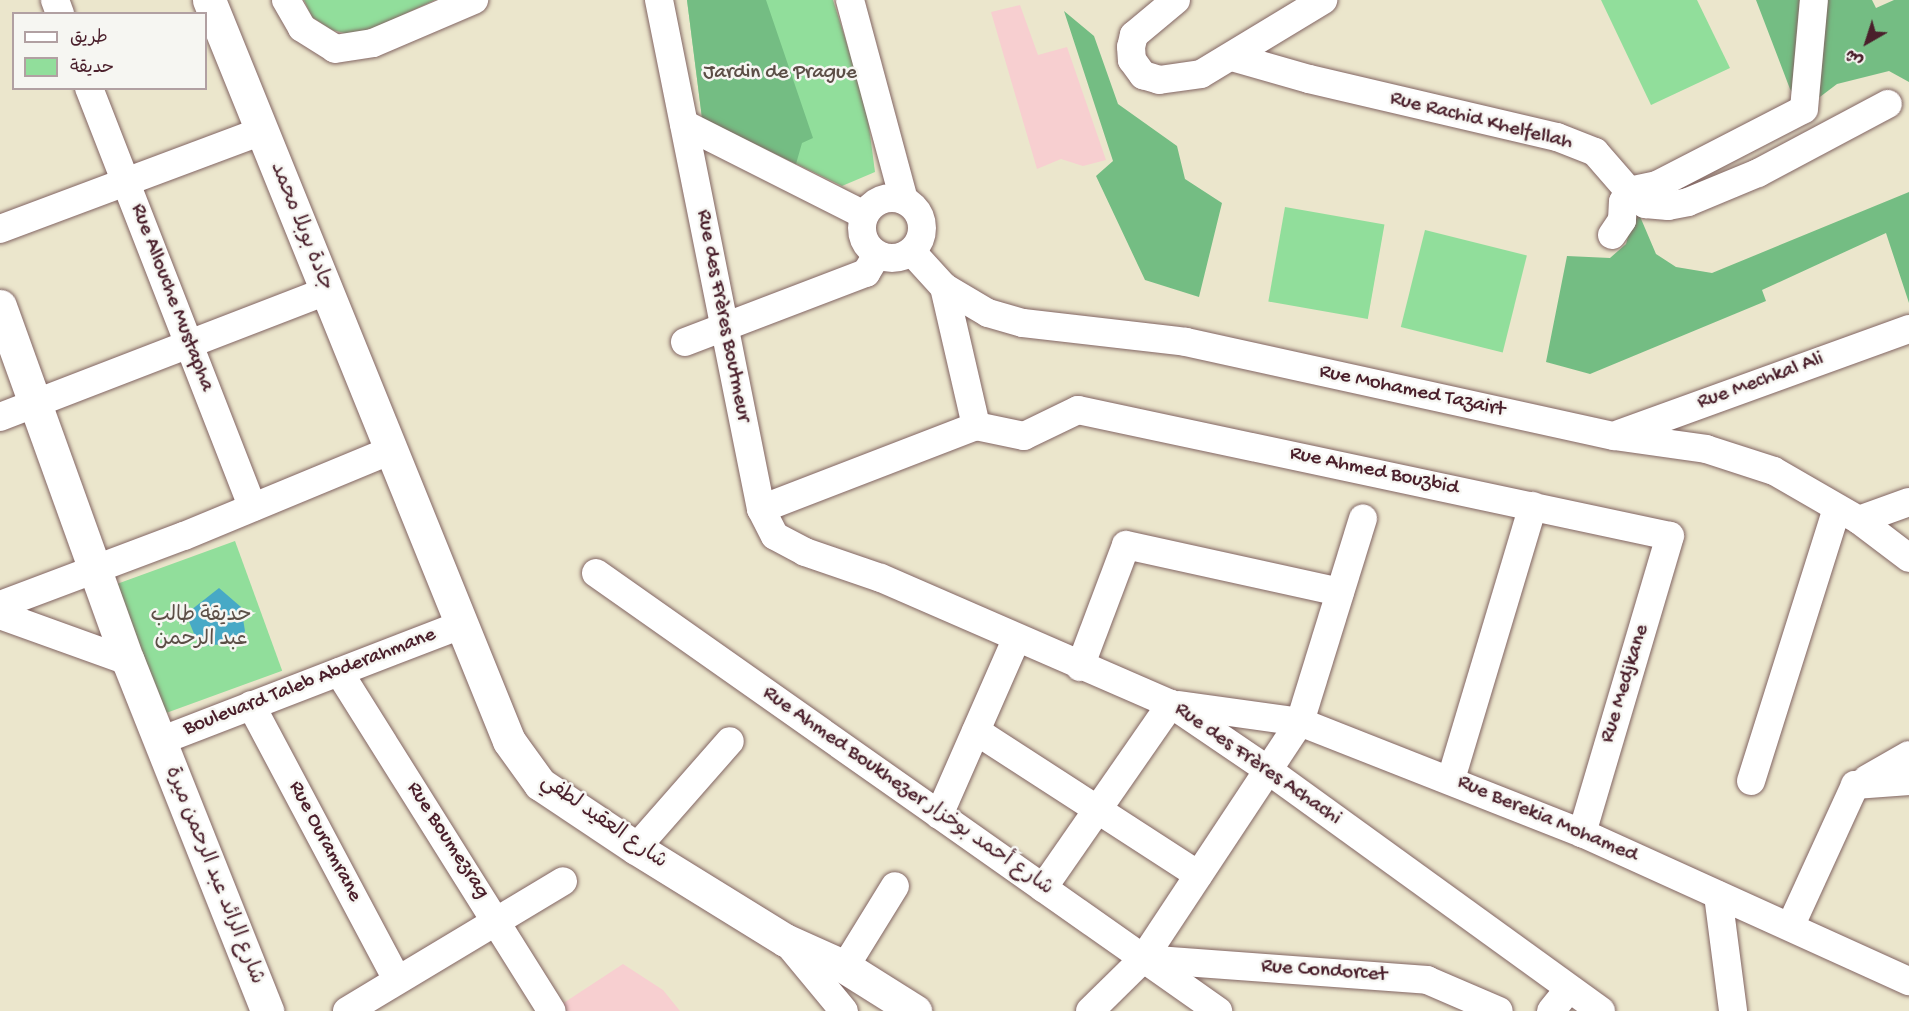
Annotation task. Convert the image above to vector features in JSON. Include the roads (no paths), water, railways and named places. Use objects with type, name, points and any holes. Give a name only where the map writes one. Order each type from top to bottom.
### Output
[{"type":"main road","name":"جادة بوبلا محمد","points":[[209,0],[460,625]]},
{"type":"main road","name":"شارع الرائد عبد الرحمن ميرة","points":[[0,306],[128,661],[267,1011]]},
{"type":"main road","name":"شارع العقيد لطفي","points":[[460,625],[504,731],[540,784],[636,848],[784,940],[845,967]]},
{"type":"main road","points":[[845,967],[915,1011]]},
{"type":"street","points":[[286,0],[302,28],[336,49],[373,43],[474,0]]},
{"type":"street","name":"Rue des Frères Boutmeur","points":[[659,0],[761,509]]},
{"type":"street","points":[[849,0],[903,200],[920,216],[922,226],[921,237],[912,252],[891,259],[877,255],[864,242],[864,215],[882,199],[903,200]]},
{"type":"street","points":[[1176,0],[1134,35],[1132,60],[1143,75],[1159,80],[1201,74],[1323,0]]},
{"type":"street","points":[[1612,235],[1622,220],[1623,202],[1629,191],[1657,185],[1804,109],[1814,0]]},
{"type":"street","name":"Rue Rachid Khelfellah","points":[[1232,57],[1309,79],[1557,137],[1595,152],[1629,191]]},
{"type":"street","name":"Rue Allouche Mustapha","points":[[90,90],[252,507]]},
{"type":"street","points":[[1629,191],[1646,204],[1668,206],[1688,202],[1758,173],[1888,104]]},
{"type":"street","points":[[684,123],[864,215]]},
{"type":"street","points":[[0,229],[262,131]]},
{"type":"street","name":"Rue Mohamed Tazairt","points":[[912,252],[944,288],[988,313],[1023,323],[1186,342],[1614,436],[1706,449],[1774,471],[1848,514],[1909,558]]},
{"type":"street","points":[[685,342],[866,273],[877,255]]},
{"type":"street","points":[[761,509],[976,426],[944,288]]},
{"type":"street","points":[[0,417],[326,291]]},
{"type":"street","name":"Rue Mechkal Ali","points":[[1614,436],[1909,329]]},
{"type":"street","name":"Rue Ahmed Bouzbid","points":[[976,426],[1024,436],[1078,410],[1670,536]]},
{"type":"street","points":[[0,606],[380,455],[392,454]]},
{"type":"street","points":[[1751,781],[1848,514],[1909,502]]},
{"type":"street","points":[[1451,779],[1533,506]]},
{"type":"street","name":"Rue des Frères Achachi","points":[[761,509],[775,536],[790,546],[881,578],[1016,640],[1171,704],[1268,770],[1601,1011]]},
{"type":"street","points":[[1090,1011],[1143,959],[1300,722],[1363,519]]},
{"type":"street","name":"Rue Medjkane","points":[[1582,833],[1670,536]]},
{"type":"street","points":[[1080,667],[1126,545],[1340,592]]},
{"type":"street","name":"Rue Ahmed Boukhezer شارع أحمد بوخزار","points":[[596,573],[1218,1011]]},
{"type":"street","points":[[0,615],[128,661]]},
{"type":"street","name":"Boulevard Taleb Abderahmane","points":[[160,741],[460,625]]},
{"type":"street","points":[[939,815],[1016,640]]},
{"type":"street","name":"Rue Boumezrag","points":[[339,672],[497,920],[552,1011]]},
{"type":"street","points":[[1043,888],[1171,704]]},
{"type":"street","name":"Rue Berekia Mohamed","points":[[1171,704],[1300,722],[1451,779],[1582,833],[1718,895],[1791,925],[1909,981]]},
{"type":"street","name":"Rue Ouramrane","points":[[251,705],[397,980]]},
{"type":"street","points":[[976,730],[1199,875]]},
{"type":"street","points":[[636,848],[730,741]]},
{"type":"street","points":[[1791,925],[1855,785],[1909,755]]},
{"type":"street","points":[[1861,782],[1909,781]]},
{"type":"street","points":[[347,1011],[563,881]]},
{"type":"street","points":[[845,967],[895,886]]},
{"type":"street","points":[[1718,895],[1733,1011]]},
{"type":"street","points":[[784,940],[844,1011]]},
{"type":"street","name":"Rue Condorcet","points":[[1143,959],[1427,980],[1456,1003],[1499,1011]]},
{"type":"street","points":[[1551,1011],[1569,989]]},
{"type":"water","points":[[219,588],[241,607],[245,631],[239,643],[199,646],[186,614]]},
{"type":"park label","name":"Jardin de Prague","points":[[780,74]]},
{"type":"park label","name":"حديقة طالب عبد الرحمن","points":[[201,629]]}]
